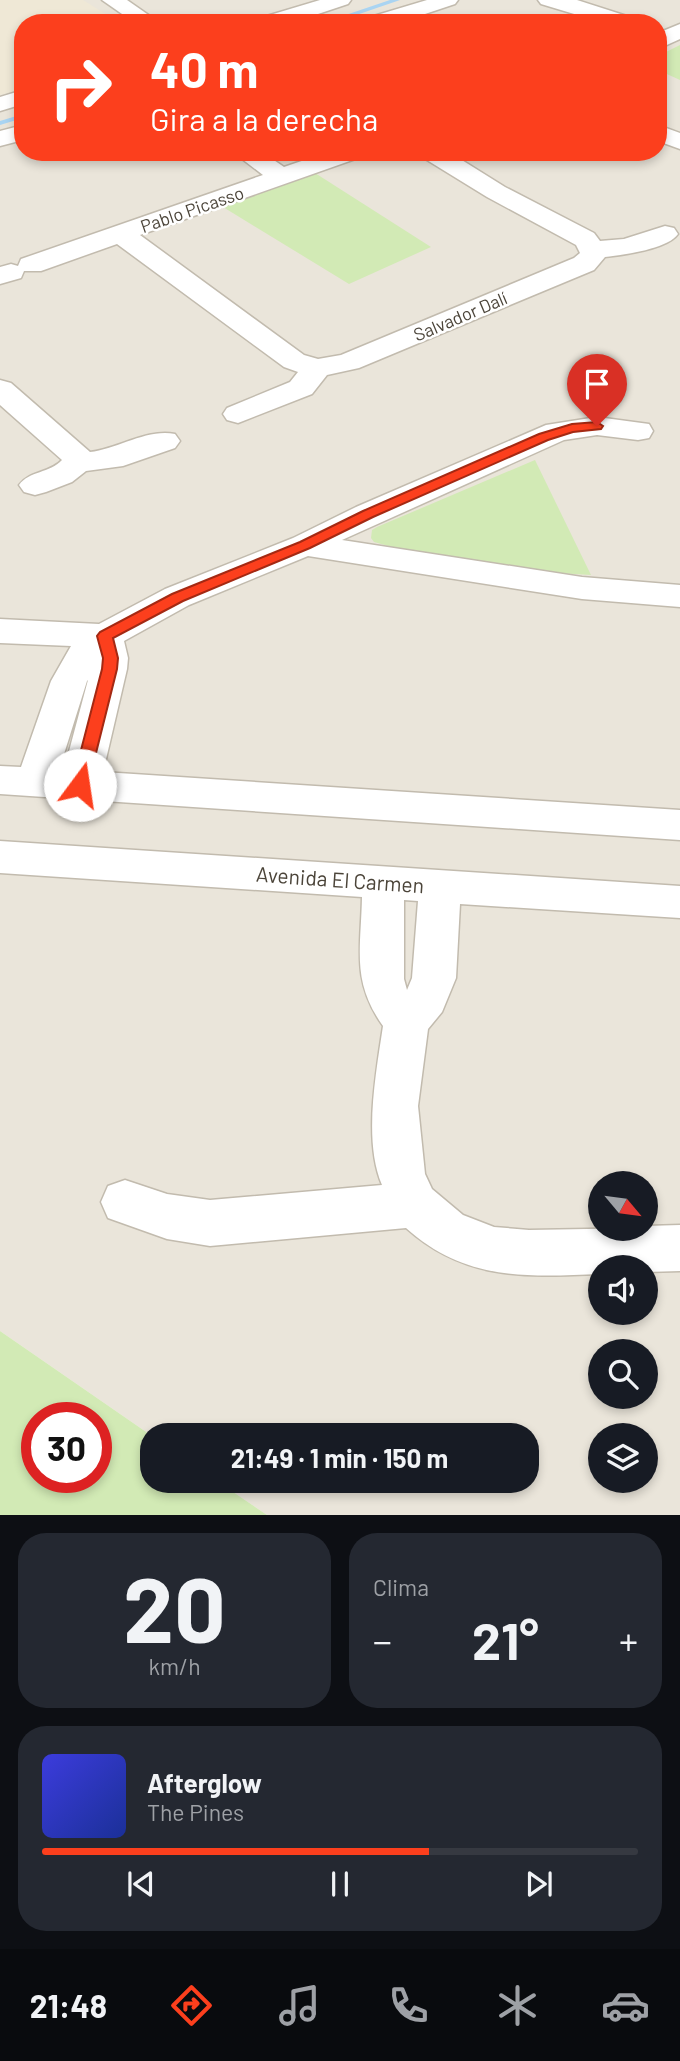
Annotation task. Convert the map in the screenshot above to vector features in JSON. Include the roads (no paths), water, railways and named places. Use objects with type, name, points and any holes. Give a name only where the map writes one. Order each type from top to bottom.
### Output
[{"type":"street","points":[[112,0],[135,14]]},
{"type":"street","points":[[297,14],[341,0]]},
{"type":"street","points":[[404,14],[448,0]]},
{"type":"street","points":[[548,0],[574,4],[601,14]]},
{"type":"street","points":[[258,161],[282,177]]},
{"type":"street","name":"Pablo Picasso","points":[[14,271],[327,161]]},
{"type":"street","points":[[446,161],[585,239],[593,250],[627,247],[664,234]]},
{"type":"street","points":[[121,234],[294,361],[317,368],[300,388],[238,414]]},
{"type":"street","name":"Salvador Dalí","points":[[317,368],[340,366],[584,264],[590,260],[593,250]]},
{"type":"street","points":[[0,389],[75,454],[78,463]]},
{"type":"street","points":[[638,431],[597,426],[557,432],[368,514],[305,545],[177,597],[105,636],[80,658],[55,716],[17,781],[680,825]]},
{"type":"street","points":[[36,485],[69,472],[78,463],[112,460],[164,441]]},
{"type":"street","points":[[305,545],[582,588],[680,596]]},
{"type":"street","points":[[0,631],[105,636]]},
{"type":"street","points":[[80,785],[109,669],[110,658],[105,636]]},
{"type":"street","name":"Avenida El Carmen","points":[[0,857],[680,902]]},
{"type":"street","points":[[383,881],[382,979],[387,997],[406,1023]]},
{"type":"street","points":[[440,886],[434,978],[426,999],[406,1023],[396,1106],[401,1174],[415,1205],[446,1232],[494,1250],[529,1254],[680,1248]]},
{"type":"street","points":[[125,1202],[181,1222],[210,1223],[415,1205]]},
{"type":"waterway","points":[[353,14],[397,0]]},
{"type":"waterway","points":[[0,123],[14,119]]}]
